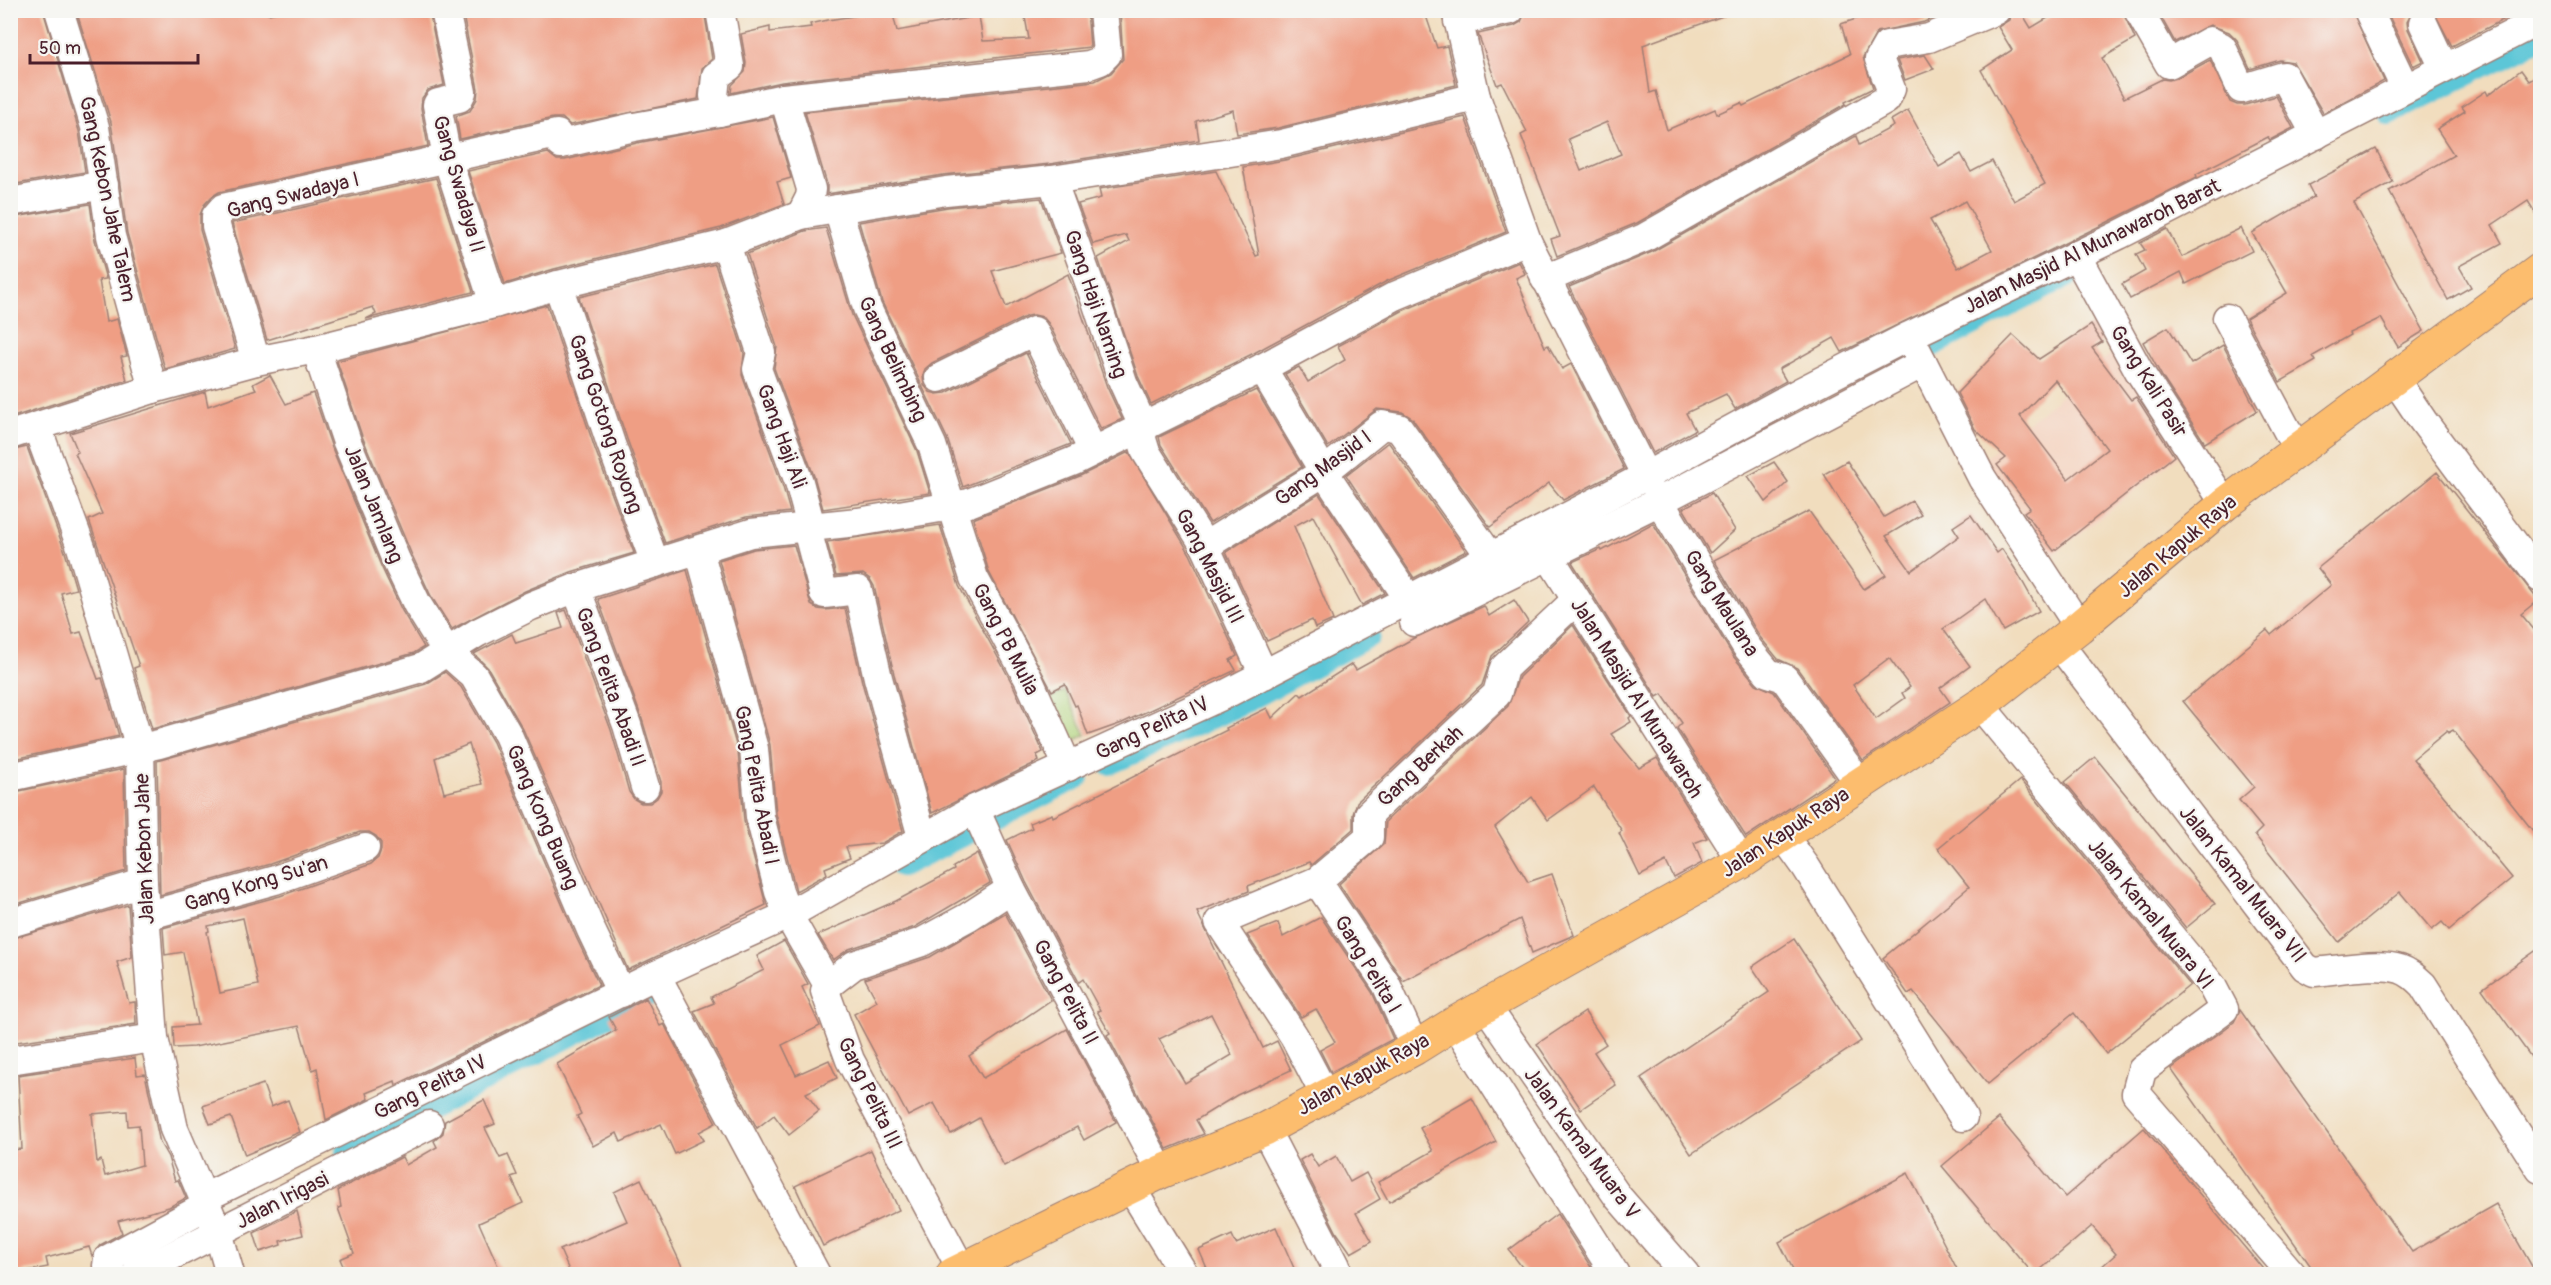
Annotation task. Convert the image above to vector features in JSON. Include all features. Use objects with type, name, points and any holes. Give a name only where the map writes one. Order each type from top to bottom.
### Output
[{"type":"main road","name":"Jalan Kapuk Raya","points":[[958,1272],[1148,1179],[1265,1129],[1415,1048],[1455,1023],[1742,862],[1980,705],[2069,636],[2225,504],[2541,270]]},
{"type":"street","name":"Gang Kebon Jahe Talem","points":[[59,10],[95,127],[111,236],[153,389]]},
{"type":"street","name":"Gang Swadaya II","points":[[445,10],[462,92],[459,98],[437,104],[447,158],[494,304]]},
{"type":"street","points":[[719,112],[714,96],[716,76],[730,66],[720,10]]},
{"type":"street","points":[[447,158],[557,134],[561,144],[634,127],[784,98],[1089,65],[1103,60],[1107,54],[1102,10]]},
{"type":"street","points":[[1457,16],[1510,10]]},
{"type":"street","points":[[1545,279],[1644,238],[1886,100],[1892,89],[1879,59],[1887,45],[1929,38],[1996,10]]},
{"type":"street","points":[[2138,10],[2169,64],[2210,41],[2222,47],[2241,89],[2284,76],[2316,135]]},
{"type":"street","points":[[2368,10],[2405,88]]},
{"type":"street","name":"Gang Maulana","points":[[1457,16],[1476,97],[1527,241],[1654,491],[1746,646],[1768,673],[1784,678],[1860,784]]},
{"type":"street","name":"Jalan Masjid Al Munawaroh Barat","points":[[1541,544],[1654,491],[1807,407],[1917,352],[2080,263],[2119,235],[2541,20]]},
{"type":"street","points":[[2423,23],[2444,68]]},
{"type":"street","points":[[24,431],[153,389],[256,361],[316,349],[494,304],[558,285],[726,244],[801,215],[946,191],[1052,180],[1281,144],[1476,97]]},
{"type":"street","points":[[784,98],[811,189],[810,197],[801,215]]},
{"type":"street","name":"Gang Swadaya I","points":[[256,361],[216,226],[216,216],[220,211],[223,208],[447,158]]},
{"type":"street","name":"Gang Haji Naming","points":[[1052,180],[1123,382],[1143,426]]},
{"type":"street","points":[[10,202],[104,185]]},
{"type":"street","name":"Gang Belimbing","points":[[838,209],[867,308],[922,420],[954,507]]},
{"type":"street","points":[[10,777],[140,748],[421,668],[477,633],[531,606],[576,588],[751,533],[858,522],[954,507],[1015,486],[1093,451],[1262,368],[1395,296],[1527,241]]},
{"type":"street","name":"Gang Haji Ali","points":[[726,244],[760,352],[758,369],[799,482],[811,526],[809,537],[824,594],[858,590],[875,668],[922,837]]},
{"type":"street","name":"Gang Kali Pasir","points":[[2080,263],[2139,371],[2225,504]]},
{"type":"street","name":"Gang Gotong Royong","points":[[558,285],[611,444],[655,563]]},
{"type":"street","points":[[2227,318],[2287,430],[2300,448]]},
{"type":"street","points":[[939,378],[1034,331],[1093,451]]},
{"type":"street","name":"Jalan Jamlang","points":[[316,349],[347,442],[396,560],[417,604],[447,652]]},
{"type":"street","name":"Jalan Kamal Muara VII","points":[[1917,352],[1982,478],[2069,636],[2305,967],[2314,972],[2387,966],[2412,975],[2423,985],[2541,1169]]},
{"type":"street","points":[[1262,368],[1411,610],[1541,544]]},
{"type":"street","points":[[2394,378],[2422,420],[2541,578]]},
{"type":"street","name":"Gang Masjid I","points":[[1205,546],[1324,472],[1382,425],[1400,428],[1491,557]]},
{"type":"street","name":"Gang Masjid III","points":[[1143,426],[1142,439],[1146,452],[1205,546],[1264,675]]},
{"type":"street","name":"Jalan Kebon Jahe","points":[[24,431],[81,547],[140,748],[143,883],[154,1038],[174,1129],[210,1214],[230,1275]]},
{"type":"street","name":"Gang PB Mulia","points":[[954,507],[974,578],[1028,678],[1068,767]]},
{"type":"street","name":"Gang Pelita IV","points":[[210,1214],[621,993],[790,919],[922,837],[980,820],[1068,767],[1264,675],[1379,616],[1411,610],[1491,557],[1541,544]]},
{"type":"street","name":"Jalan Masjid Al Munawaroh","points":[[1541,544],[1742,862]]},
{"type":"street","name":"Gang Pelita Abadi I","points":[[699,550],[754,750],[760,817],[779,892],[790,919]]},
{"type":"street","name":"Gang Pelita Abadi II","points":[[576,588],[627,725],[645,787]]},
{"type":"street","name":"Gang Berkah","points":[[1325,1095],[1294,1036],[1219,922],[1317,881],[1369,837],[1369,814],[1497,694],[1504,668],[1575,600]]},
{"type":"street","name":"Gang Kong Buang","points":[[447,652],[474,676],[508,735],[591,930],[621,993]]},
{"type":"street","name":"Jalan Kamal Muara VI","points":[[1980,705],[2212,986],[2224,1009],[2142,1071],[2136,1093],[2292,1275]]},
{"type":"street","name":"Gang Pelita II","points":[[980,820],[1148,1179]]},
{"type":"street","points":[[1783,836],[1806,867],[1963,1117]]},
{"type":"street","name":"Gang Kong Su'an","points":[[146,916],[275,880],[365,848]]},
{"type":"street","name":"Gang Pelita I","points":[[1317,881],[1386,984],[1415,1048]]},
{"type":"street","points":[[10,924],[143,883]]},
{"type":"street","points":[[828,984],[854,965],[922,942],[968,917],[1011,889]]},
{"type":"street","name":"Gang Pelita III","points":[[790,919],[828,984],[825,991],[850,1060],[958,1272]]},
{"type":"street","points":[[657,978],[672,1010],[763,1172],[816,1275]]},
{"type":"street","points":[[1045,980],[1148,1179],[1184,1275]]},
{"type":"street","name":"Jalan Kamal Muara V","points":[[1486,1006],[1618,1197],[1685,1275]]},
{"type":"street","points":[[1455,1023],[1615,1275]]},
{"type":"street","points":[[10,1060],[154,1038]]},
{"type":"street","name":"Jalan Irigasi","points":[[112,1275],[107,1266],[108,1260],[210,1214],[429,1125]]},
{"type":"street","points":[[1265,1129],[1336,1266]]},
{"type":"street","name":"Jalan Irigasi","points":[[136,1275],[210,1214]]},
{"type":"shaded area","points":[[2112,353],[2188,449],[2052,556],[1983,460]]},
{"type":"green space","points":[[1065,691],[1086,735],[1065,745],[1044,701]]},
{"type":"building","points":[[18,10],[43,10],[79,131],[85,172],[10,185],[10,43],[15,43],[10,15],[19,13]]},
{"type":"building","points":[[76,10],[267,10],[268,14],[288,10],[429,10],[444,85],[428,90],[422,98],[421,108],[428,146],[219,192],[211,197],[204,205],[200,215],[200,230],[235,349],[165,369],[127,233],[111,122]]},
{"type":"building","points":[[462,10],[704,10],[712,59],[702,68],[698,99],[570,125],[562,118],[553,118],[460,139],[456,116],[470,111],[477,99],[478,89]]},
{"type":"building","points":[[892,10],[897,31],[979,16],[983,41],[1029,39],[1025,17],[1056,10],[1087,10],[1090,47],[782,82],[731,93],[732,85],[745,72],[746,63],[741,34],[770,27],[770,32],[811,27],[810,24],[828,20]]},
{"type":"building","points":[[1120,10],[1424,10],[1437,48],[1447,46],[1456,85],[1278,128],[1237,134],[1233,110],[1196,121],[1199,140],[1050,164],[943,175],[827,194],[827,184],[805,112],[1095,81],[1111,73],[1123,59]]},
{"type":"building","points":[[1526,10],[1731,10],[1731,13],[1643,45],[1650,93],[1656,91],[1667,130],[1715,109],[1717,114],[1741,103],[1743,106],[1850,54],[1841,24],[1883,10],[1952,10],[1924,22],[1877,32],[1863,57],[1873,88],[1637,223],[1557,256],[1551,239],[1560,236],[1521,135],[1527,132],[1502,83],[1497,85],[1478,34],[1514,26],[1521,22]],"holes":[[[1607,122],[1621,154],[1581,171],[1568,139]]]},
{"type":"building","points":[[2012,10],[2020,10],[2031,28],[2061,10],[2122,10],[2135,39],[2102,58],[2124,98],[2162,79],[2177,78],[2210,60],[2230,102],[2245,105],[2276,96],[2293,128],[2270,140],[2268,137],[2196,174],[2197,177],[2112,220],[1842,352],[1834,338],[1779,369],[1786,381],[1735,409],[1726,394],[1686,413],[1695,430],[1653,453],[1569,287],[1652,252],[1856,136],[1859,145],[1894,126],[1891,120],[1908,110],[1939,167],[1961,154],[1971,172],[1992,161],[2014,201],[2045,184],[1981,70],[2012,50],[1998,27],[2009,20]],"holes":[[[1965,201],[1992,250],[1958,268],[1930,220]]]},
{"type":"building","points":[[2157,10],[2352,10],[2384,81],[2323,113],[2293,62],[2280,60],[2250,69],[2237,40],[2229,32],[2210,25],[2175,42]]},
{"type":"building","points":[[2386,10],[2413,10],[2407,21],[2408,29],[2423,61],[2413,66]]},
{"type":"building","points":[[2433,10],[2522,10],[2452,46]]},
{"type":"building","points":[[1925,55],[1934,69],[1905,80],[1897,60]]},
{"type":"building","points":[[2521,70],[2529,81],[2541,74],[2541,222],[2528,201],[2492,225],[2502,243],[2459,266],[2471,287],[2448,300],[2389,191],[2454,155],[2437,129],[2465,111],[2462,107],[2486,91],[2488,95]]},
{"type":"building","points":[[773,117],[791,178],[777,182],[784,204],[721,228],[554,269],[505,284],[468,171],[548,153],[557,160],[565,160],[637,143]]},
{"type":"building","points":[[1465,117],[1506,232],[1387,281],[1254,353],[1151,404],[1138,376],[1098,258],[1129,241],[1126,235],[1093,244],[1078,204],[1101,198],[1099,189],[1216,171],[1256,256],[1259,255],[1243,167],[1285,160]]},
{"type":"building","points":[[2376,149],[2393,182],[2354,203],[2424,331],[2398,347],[2381,318],[2349,333],[2350,335],[2313,356],[2316,361],[2280,382],[2246,318],[2287,293],[2252,233],[2314,197],[2308,185]]},
{"type":"building","points":[[436,178],[473,292],[366,319],[376,314],[373,307],[267,340],[232,223]]},
{"type":"building","points":[[1041,198],[1061,253],[992,271],[1006,307],[1068,274],[1107,387],[1122,419],[1101,429],[1049,324],[1043,317],[1027,316],[932,363],[925,369],[924,385],[930,392],[946,393],[1026,353],[1071,444],[963,487],[947,438],[882,302],[859,222],[948,207]]},
{"type":"building","points":[[90,204],[95,240],[106,279],[99,280],[106,322],[117,319],[127,356],[121,357],[127,380],[10,418],[10,218]]},
{"type":"building","points":[[826,228],[852,315],[917,451],[930,493],[823,509],[814,476],[774,368],[777,347],[747,254],[805,231]]},
{"type":"building","points":[[2241,228],[2252,251],[2186,284],[2181,272],[2130,299],[2122,284],[2145,271],[2136,254],[2145,250],[2140,243],[2167,229],[2182,257]]},
{"type":"building","points":[[1519,262],[1525,274],[1516,278],[1545,347],[1548,345],[1562,369],[1571,364],[1624,469],[1563,500],[1549,483],[1490,527],[1412,418],[1402,412],[1377,409],[1328,447],[1285,374],[1299,367],[1308,382],[1345,360],[1338,346],[1402,311]]},
{"type":"building","points":[[715,264],[744,353],[742,375],[790,512],[746,517],[665,543],[579,297]]},
{"type":"building","points":[[547,305],[595,449],[634,553],[571,572],[525,591],[452,629],[431,596],[411,553],[362,436],[337,361]]},
{"type":"building","points":[[2091,325],[2102,342],[2092,348],[2131,400],[2136,397],[2174,456],[2054,551],[2024,512],[2030,508],[1997,465],[2006,458],[1975,429],[1957,393],[2013,335],[2039,359]],"holes":[[[2055,380],[2107,449],[2068,479],[2020,416]]]},
{"type":"building","points":[[2168,327],[2191,364],[2223,345],[2257,411],[2205,443],[2164,380],[2143,342]]},
{"type":"building","points":[[270,375],[286,404],[313,393],[332,448],[381,566],[402,611],[424,647],[414,653],[152,729],[134,668],[139,666],[89,520],[102,514],[75,453],[78,452],[70,433],[205,392],[208,406],[256,389],[253,384]]},
{"type":"building","points":[[1256,390],[1302,467],[1210,523],[1161,445],[1159,437]]},
{"type":"building","points":[[1387,443],[1466,551],[1414,578],[1346,475]]},
{"type":"building","points":[[27,447],[76,589],[61,593],[73,634],[81,632],[98,679],[102,678],[119,736],[10,760],[10,451]]},
{"type":"building","points":[[1129,452],[1190,554],[1237,656],[1230,660],[1236,670],[1122,723],[1088,735],[1077,705],[1075,706],[1065,684],[1052,691],[989,572],[973,519],[1080,476]]},
{"type":"building","points":[[1847,461],[1884,517],[1912,501],[1921,515],[1886,536],[1911,571],[1959,536],[1953,527],[1971,515],[1997,553],[2002,549],[2039,611],[2003,631],[1985,599],[1943,629],[1970,666],[1940,688],[1950,702],[1863,760],[1797,668],[1778,659],[1760,637],[1714,560],[1809,511],[1864,589],[1886,575],[1824,474]],"holes":[[[1889,658],[1910,687],[1902,693],[1905,698],[1876,719],[1853,685]]]},
{"type":"building","points":[[1774,462],[1788,482],[1766,502],[1748,476]]},
{"type":"building","points":[[2437,472],[2538,600],[2521,614],[2541,638],[2541,841],[2453,730],[2448,733],[2447,731],[2413,759],[2512,878],[2449,930],[2442,922],[2432,930],[2400,892],[2339,942],[2255,835],[2262,828],[2239,800],[2254,787],[2183,701],[2267,630],[2271,635],[2331,585],[2318,568]]},
{"type":"building","points":[[1712,493],[1735,530],[1710,553],[1683,508]]},
{"type":"building","points":[[1319,494],[1385,593],[1362,605],[1313,516],[1294,526],[1333,620],[1315,628],[1312,620],[1267,641],[1226,552]]},
{"type":"building","points":[[1653,523],[1733,656],[1756,684],[1774,692],[1835,778],[1746,837],[1677,728],[1682,723],[1662,694],[1657,697],[1572,562],[1601,549],[1602,551]]},
{"type":"building","points":[[940,525],[959,586],[1013,685],[1043,752],[1037,755],[1039,761],[932,813],[894,674],[874,586],[863,574],[836,576],[827,542]]},
{"type":"building","points":[[794,545],[811,605],[825,610],[845,608],[862,682],[903,831],[882,843],[846,847],[850,858],[825,868],[827,874],[796,891],[776,814],[770,745],[719,560],[754,549]]},
{"type":"building","points":[[687,570],[738,752],[744,821],[766,905],[628,970],[523,729],[488,668],[474,654],[512,634],[516,643],[563,628],[558,613],[566,610],[611,730],[629,792],[641,803],[650,803],[661,791],[661,782],[642,719],[598,599]]},
{"type":"building","points":[[1514,600],[1528,622],[1492,656],[1482,685],[1357,802],[1353,814],[1353,829],[1311,865],[1309,862],[1248,886],[1249,891],[1197,912],[1263,1048],[1277,1041],[1291,1070],[1237,1095],[1196,1120],[1204,1134],[1167,1149],[1107,1035],[1110,1033],[1097,1011],[1100,1010],[1083,979],[1079,982],[1026,882],[1007,840],[1032,828],[1030,823],[1052,814],[1053,817],[1267,708],[1272,718],[1299,693],[1302,696],[1352,664],[1356,670],[1414,638],[1484,606],[1489,616]],"holes":[[[1211,1014],[1232,1055],[1185,1083],[1159,1039]]]},
{"type":"building","points":[[1573,625],[1631,716],[1629,718],[1631,722],[1611,734],[1639,768],[1657,758],[1707,838],[1694,843],[1702,863],[1674,878],[1666,862],[1640,876],[1619,833],[1622,831],[1594,787],[1548,820],[1532,797],[1495,827],[1528,882],[1552,874],[1574,935],[1532,953],[1520,919],[1403,981],[1339,884],[1384,844],[1386,821],[1508,706],[1519,677]]},
{"type":"building","points":[[445,672],[461,687],[493,742],[576,937],[599,985],[396,1085],[395,1081],[366,1093],[368,1099],[326,1120],[317,1068],[312,1070],[299,1026],[194,1047],[174,1048],[173,1027],[197,1025],[183,952],[165,955],[163,928],[280,896],[371,864],[378,858],[381,843],[369,832],[360,832],[270,864],[160,895],[157,761],[426,684]],"holes":[[[469,744],[482,784],[444,793],[435,758]],[[243,918],[258,985],[220,993],[207,932],[209,931],[208,926]]]},
{"type":"building","points":[[2095,757],[2215,904],[2186,928],[2065,782]]},
{"type":"building","points":[[124,769],[126,871],[10,906],[10,793]]},
{"type":"building","points":[[2020,780],[2190,985],[2106,1054],[2074,1013],[1988,1084],[1913,991],[1908,994],[1883,958],[1969,887],[1938,848]]},
{"type":"building","points":[[977,853],[990,883],[915,927],[849,949],[833,960],[818,935],[896,901],[954,870],[953,867]]},
{"type":"building","points":[[128,905],[132,957],[117,962],[129,1003],[135,1002],[136,1024],[10,1043],[10,939]]},
{"type":"building","points":[[1005,913],[1051,1000],[969,1056],[983,1078],[1067,1029],[1116,1122],[1084,1140],[1077,1127],[1004,1166],[979,1118],[951,1134],[934,1103],[908,1116],[854,1014],[877,1001],[865,979],[930,957]]},
{"type":"building","points":[[1321,917],[1372,992],[1393,1039],[1331,1072],[1320,1050],[1335,1042],[1316,1009],[1301,1017],[1247,935],[1278,923],[1283,937]]},
{"type":"building","points":[[1794,939],[1861,1041],[1691,1154],[1641,1078],[1769,992],[1752,967]]},
{"type":"building","points":[[784,941],[808,984],[802,987],[820,1026],[782,1045],[796,1075],[829,1060],[837,1078],[806,1093],[819,1111],[789,1135],[774,1115],[757,1128],[694,1011],[714,1003],[711,997],[764,970],[757,956]]},
{"type":"building","points":[[2541,947],[2541,1071],[2482,989]]},
{"type":"building","points":[[646,998],[660,1026],[664,1024],[716,1123],[699,1132],[704,1140],[675,1154],[661,1124],[621,1142],[617,1133],[593,1146],[577,1116],[581,1114],[557,1064],[616,1030],[609,1017]]},
{"type":"building","points":[[2240,1010],[2412,1252],[2496,1204],[2537,1275],[2317,1275],[2171,1069],[2234,1022]]},
{"type":"building","points":[[1585,1012],[1606,1044],[1594,1052],[1616,1085],[1581,1109],[1537,1044]]},
{"type":"building","points":[[135,1058],[137,1075],[145,1074],[160,1143],[168,1157],[175,1181],[178,1180],[186,1198],[169,1207],[118,1221],[122,1233],[100,1245],[92,1256],[89,1247],[46,1258],[48,1267],[10,1274],[10,1150],[22,1149],[18,1075]],"holes":[[[127,1111],[128,1126],[139,1125],[142,1165],[105,1176],[101,1160],[97,1162],[92,1114]]]},
{"type":"building","points":[[263,1084],[271,1107],[288,1100],[300,1132],[245,1155],[231,1117],[210,1124],[203,1106]]},
{"type":"building","points":[[1472,1098],[1496,1142],[1389,1202],[1378,1182],[1433,1151],[1420,1128]]},
{"type":"building","points":[[484,1100],[495,1124],[485,1128],[500,1158],[508,1155],[517,1175],[511,1177],[523,1203],[479,1223],[502,1275],[347,1275],[340,1259],[354,1253],[338,1208],[341,1207],[338,1190],[402,1157],[406,1165],[437,1147],[434,1141],[443,1133],[445,1121]]},
{"type":"building","points":[[1999,1118],[2065,1197],[2144,1128],[2268,1275],[2092,1275],[2116,1254],[2092,1226],[2034,1275],[1942,1166]]},
{"type":"building","points":[[871,1150],[899,1210],[823,1246],[795,1186]]},
{"type":"building","points":[[1310,1154],[1318,1167],[1336,1156],[1350,1182],[1366,1173],[1380,1199],[1356,1213],[1372,1241],[1351,1253],[1337,1233],[1300,1160]]},
{"type":"building","points":[[1908,1173],[1960,1275],[1796,1275],[1779,1242]]},
{"type":"building","points":[[641,1179],[686,1275],[571,1275],[560,1250],[627,1221],[614,1192]]},
{"type":"building","points":[[297,1211],[303,1235],[280,1241],[281,1245],[260,1252],[254,1233]]},
{"type":"building","points":[[1557,1214],[1596,1275],[1528,1275],[1509,1250]]},
{"type":"building","points":[[1276,1227],[1297,1275],[1210,1275],[1199,1250],[1232,1235],[1236,1244]]},
{"type":"waterway","points":[[2389,113],[2540,37]]},
{"type":"waterway","points":[[1903,360],[2069,274]]},
{"type":"waterway","points":[[1662,482],[1755,436]]},
{"type":"waterway","points":[[1109,763],[1238,705],[1368,636]]},
{"type":"waterway","points":[[902,865],[1077,777]]},
{"type":"waterway","points":[[347,1151],[649,994]]}]
